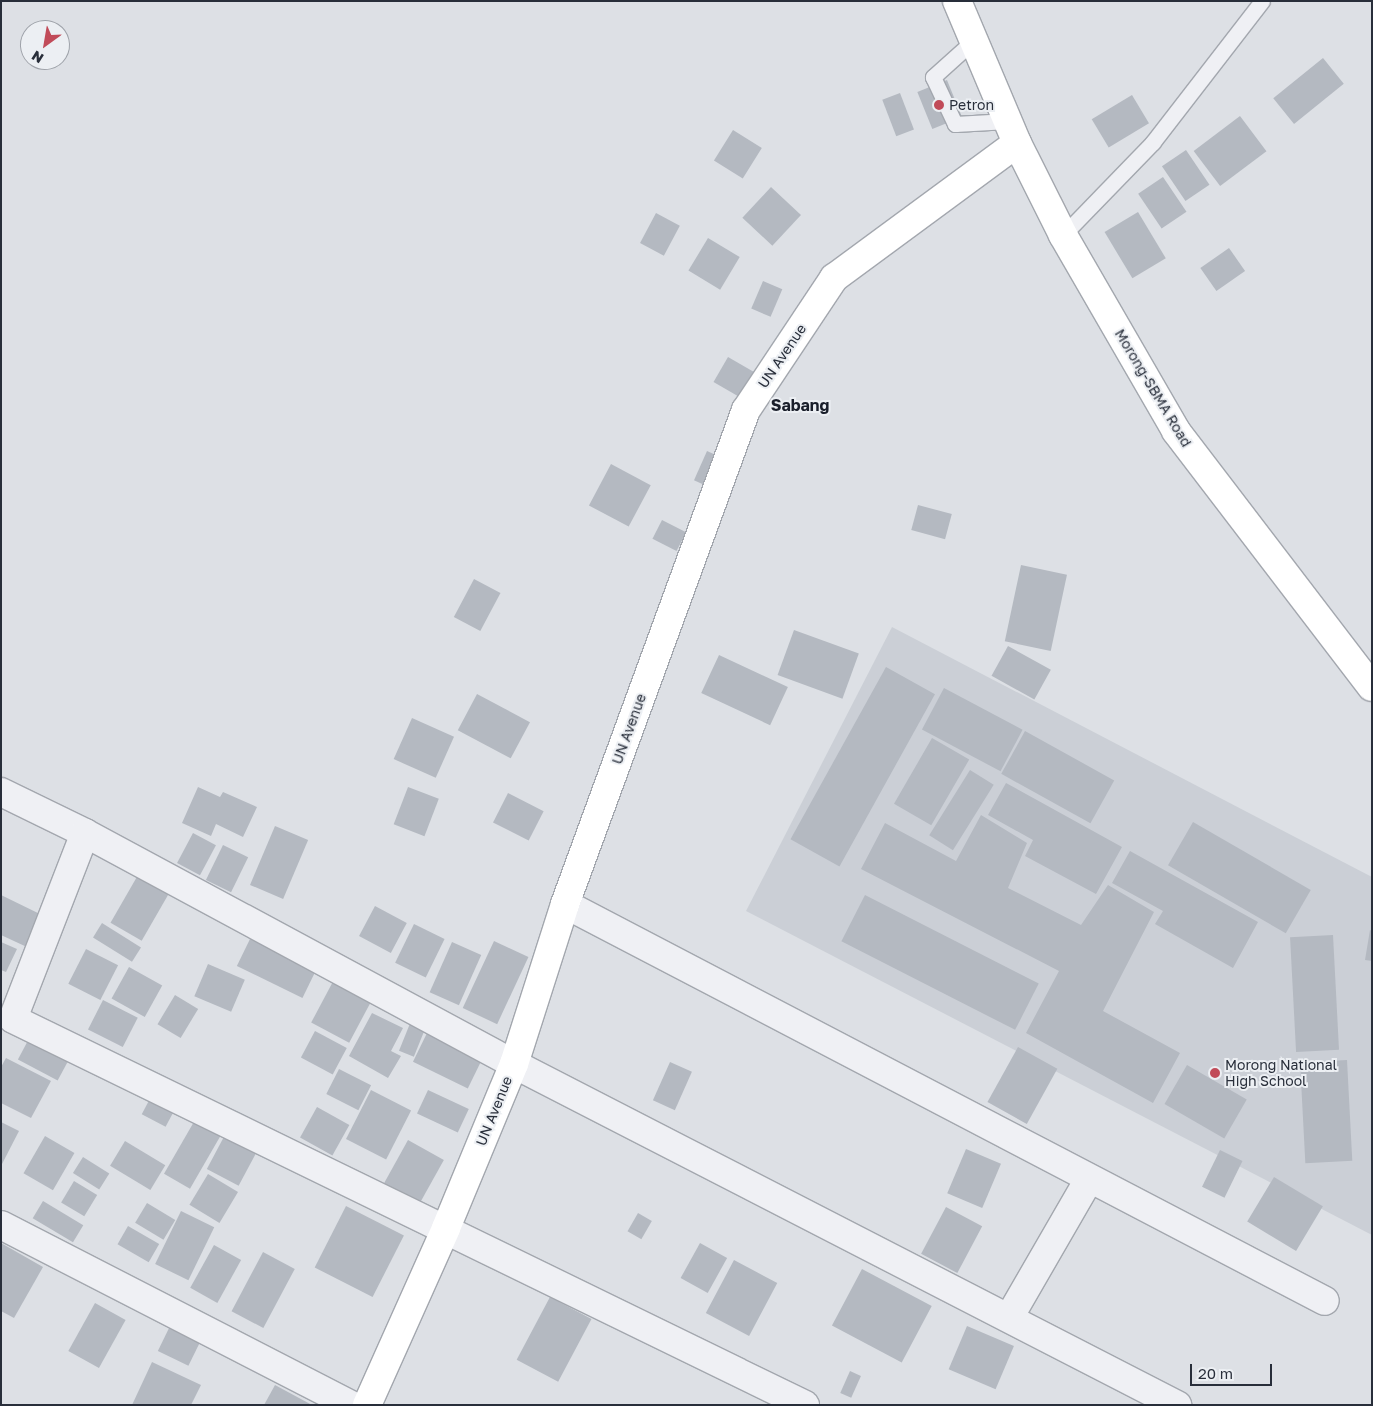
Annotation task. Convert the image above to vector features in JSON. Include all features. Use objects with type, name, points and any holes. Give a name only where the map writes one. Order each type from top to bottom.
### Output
[{"type":"main road","name":"Morong-SBMA Road","points":[[957,1],[1012,132],[1063,235],[1176,431],[1372,687]]},
{"type":"main road","name":"UN Avenue","points":[[367,1405],[446,1228],[514,1064],[565,904],[746,410],[834,278],[1012,132]]},
{"type":"street","points":[[1,792],[85,833],[514,1064],[1010,1316],[1177,1405]]},
{"type":"street","points":[[85,833],[13,1019],[446,1228],[805,1405]]},
{"type":"street","points":[[565,904],[1325,1301]]},
{"type":"street","points":[[1010,1316],[1089,1179]]},
{"type":"street","points":[[1,1225],[351,1405]]},
{"type":"lane","points":[[1063,235],[1153,142],[1262,1]]},
{"type":"lane","points":[[974,41],[933,77],[955,124],[1012,132]]},
{"type":"shaded area","name":"Morong National High School","points":[[892,627],[1372,877],[1372,1235],[746,911]]},
{"type":"building","points":[[1323,58],[1344,84],[1294,124],[1273,98]]},
{"type":"building","name":"Petron","points":[[947,80],[962,117],[932,129],[917,92]]},
{"type":"building","points":[[900,93],[914,129],[896,136],[882,100]]},
{"type":"building","points":[[1132,95],[1149,123],[1109,147],[1092,119]]},
{"type":"building","points":[[1240,116],[1266,151],[1220,186],[1194,151]]},
{"type":"building","points":[[733,130],[762,148],[743,179],[714,161]]},
{"type":"building","points":[[1186,150],[1209,185],[1185,201],[1162,166]]},
{"type":"building","points":[[1163,177],[1186,212],[1162,229],[1138,194]]},
{"type":"building","points":[[771,187],[801,215],[772,246],[742,218]]},
{"type":"building","points":[[1138,212],[1166,258],[1132,278],[1105,232]]},
{"type":"building","points":[[656,213],[680,226],[664,256],[640,243]]},
{"type":"building","points":[[708,238],[740,257],[720,290],[688,271]]},
{"type":"building","points":[[1229,248],[1245,271],[1216,291],[1200,268]]},
{"type":"building","points":[[763,281],[782,289],[771,317],[751,309]]},
{"type":"building","points":[[728,357],[757,374],[743,399],[714,382]]},
{"type":"building","points":[[707,451],[723,458],[710,487],[694,480]]},
{"type":"building","points":[[611,464],[651,485],[629,527],[589,505]]},
{"type":"building","points":[[918,505],[952,514],[945,539],[911,530]]},
{"type":"building","points":[[662,520],[686,532],[677,551],[652,539]]},
{"type":"building","points":[[1021,565],[1067,575],[1051,651],[1005,641]]},
{"type":"building","points":[[474,579],[500,593],[480,631],[454,617]]},
{"type":"building","points":[[794,630],[859,654],[842,699],[778,675]]},
{"type":"building","points":[[1008,646],[1051,670],[1034,699],[992,676]]},
{"type":"building","points":[[719,655],[788,687],[770,725],[701,693]]},
{"type":"building","points":[[886,667],[935,694],[839,866],[790,839]]},
{"type":"building","points":[[944,688],[1023,730],[1001,771],[922,729]]},
{"type":"building","points":[[477,694],[530,722],[511,758],[458,730]]},
{"type":"building","points":[[412,718],[454,737],[436,778],[394,759]]},
{"type":"building","points":[[1025,731],[1114,780],[1090,823],[1001,774]]},
{"type":"building","points":[[932,738],[969,760],[931,825],[894,804]]},
{"type":"building","points":[[970,770],[994,785],[953,850],[929,835]]},
{"type":"building","points":[[1006,783],[1122,847],[1096,894],[1025,856],[1033,840],[988,815]]},
{"type":"building","points":[[198,787],[220,797],[223,792],[257,807],[243,837],[216,824],[211,836],[182,823]]},
{"type":"building","points":[[408,787],[439,799],[424,836],[394,824]]},
{"type":"building","points":[[508,793],[544,811],[529,841],[493,822]]},
{"type":"building","points":[[981,815],[1027,843],[1008,888],[1081,925],[1108,885],[1154,912],[1103,1011],[1180,1053],[1153,1103],[1026,1033],[1059,971],[861,869],[885,823],[956,861]]},
{"type":"building","points":[[1193,822],[1311,890],[1286,933],[1168,865]]},
{"type":"building","points":[[275,826],[308,840],[283,899],[250,885]]},
{"type":"building","points":[[193,833],[216,845],[200,875],[177,863]]},
{"type":"building","points":[[223,845],[248,857],[231,892],[206,880]]},
{"type":"building","points":[[1130,851],[1258,922],[1233,968],[1155,924],[1163,911],[1112,883]]},
{"type":"building","points":[[138,875],[169,893],[142,941],[110,923]]},
{"type":"building","points":[[1,895],[44,916],[29,948],[1,935]]},
{"type":"building","points":[[865,895],[1039,984],[1015,1030],[841,941]]},
{"type":"building","points":[[375,906],[407,923],[391,953],[359,936]]},
{"type":"building","points":[[102,923],[141,947],[132,962],[93,937]]},
{"type":"building","points":[[414,924],[445,939],[426,978],[395,963]]},
{"type":"building","points":[[1370,930],[1372,931],[1372,961],[1365,960]]},
{"type":"building","points":[[1333,935],[1339,1050],[1296,1052],[1290,937]]},
{"type":"building","points":[[250,939],[316,971],[302,998],[237,966]]},
{"type":"building","points":[[494,941],[528,957],[497,1024],[463,1008]]},
{"type":"building","points":[[1,942],[17,949],[6,972],[1,970]]},
{"type":"building","points":[[452,942],[481,955],[459,1005],[430,992]]},
{"type":"building","points":[[86,949],[118,965],[100,1000],[68,984]]},
{"type":"building","points":[[208,964],[245,980],[231,1012],[194,996]]},
{"type":"building","points":[[129,967],[162,985],[145,1017],[112,998]]},
{"type":"building","points":[[337,974],[375,994],[349,1043],[311,1023]]},
{"type":"building","points":[[175,995],[198,1009],[181,1038],[157,1024]]},
{"type":"building","points":[[103,1000],[138,1018],[123,1047],[88,1029]]},
{"type":"building","points":[[372,1013],[403,1028],[391,1051],[401,1056],[388,1078],[349,1056]]},
{"type":"building","points":[[411,1021],[426,1027],[414,1057],[399,1051]]},
{"type":"building","points":[[315,1031],[347,1048],[333,1074],[301,1057]]},
{"type":"building","points":[[32,1033],[72,1054],[58,1081],[18,1059]]},
{"type":"building","points":[[427,1033],[482,1060],[468,1089],[413,1062]]},
{"type":"building","points":[[1018,1047],[1057,1069],[1027,1124],[987,1102]]},
{"type":"building","points":[[6,1058],[51,1081],[31,1118],[1,1103],[1,1067]]},
{"type":"building","points":[[1347,1060],[1352,1161],[1305,1163],[1300,1062]]},
{"type":"building","points":[[670,1062],[692,1072],[675,1110],[653,1100]]},
{"type":"building","points":[[1187,1065],[1247,1100],[1224,1138],[1164,1104]]},
{"type":"building","points":[[339,1069],[371,1085],[358,1110],[326,1094]]},
{"type":"building","points":[[371,1090],[411,1110],[386,1159],[346,1139]]},
{"type":"building","points":[[428,1090],[469,1109],[458,1133],[417,1114]]},
{"type":"building","points":[[153,1093],[177,1106],[166,1127],[142,1114]]},
{"type":"building","points":[[317,1107],[349,1125],[332,1156],[300,1138]]},
{"type":"building","points":[[195,1120],[221,1135],[190,1189],[164,1174]]},
{"type":"building","points":[[1,1122],[19,1131],[1,1166]]},
{"type":"building","points":[[227,1131],[259,1148],[239,1186],[207,1169]]},
{"type":"building","points":[[45,1136],[74,1153],[53,1190],[24,1173]]},
{"type":"building","points":[[408,1140],[444,1160],[420,1204],[384,1184]]},
{"type":"building","points":[[125,1141],[165,1165],[150,1190],[110,1166]]},
{"type":"building","points":[[966,1149],[1001,1164],[982,1208],[947,1193]]},
{"type":"building","points":[[1220,1150],[1242,1161],[1224,1198],[1202,1187]]},
{"type":"building","points":[[83,1157],[109,1173],[99,1190],[73,1173]]},
{"type":"building","points":[[208,1174],[238,1192],[219,1223],[189,1205]]},
{"type":"building","points":[[1274,1177],[1323,1206],[1296,1251],[1247,1222]]},
{"type":"building","points":[[74,1181],[97,1195],[84,1216],[61,1202]]},
{"type":"building","points":[[43,1201],[83,1225],[73,1242],[33,1218]]},
{"type":"building","points":[[147,1203],[175,1220],[163,1240],[135,1223]]},
{"type":"building","points":[[346,1206],[404,1236],[373,1297],[315,1267]]},
{"type":"building","points":[[946,1207],[982,1226],[957,1273],[921,1254]]},
{"type":"building","points":[[181,1211],[214,1227],[188,1280],[155,1264]]},
{"type":"building","points":[[638,1213],[652,1221],[641,1239],[628,1231]]},
{"type":"building","points":[[128,1226],[159,1244],[149,1262],[118,1244]]},
{"type":"building","points":[[1,1243],[43,1267],[14,1318],[1,1311]]},
{"type":"building","points":[[700,1243],[727,1258],[708,1293],[681,1278]]},
{"type":"building","points":[[214,1245],[241,1260],[217,1303],[190,1288]]},
{"type":"building","points":[[263,1252],[295,1269],[263,1328],[232,1311]]},
{"type":"building","points":[[734,1260],[777,1283],[749,1336],[706,1313]]},
{"type":"building","points":[[862,1269],[932,1306],[902,1363],[832,1326]]},
{"type":"building","points":[[550,1297],[591,1319],[558,1382],[517,1360]]},
{"type":"building","points":[[95,1303],[126,1320],[99,1368],[68,1351]]},
{"type":"building","points":[[171,1324],[202,1339],[188,1366],[158,1351]]},
{"type":"building","points":[[967,1326],[1014,1346],[996,1389],[949,1369]]},
{"type":"building","points":[[152,1362],[201,1385],[191,1405],[132,1405]]},
{"type":"building","points":[[850,1371],[861,1376],[851,1398],[840,1393]]},
{"type":"building","points":[[275,1385],[312,1405],[264,1405]]},
{"type":"place","name":"Petron","points":[[939,105]]},
{"type":"place","name":"Morong National High School","points":[[1215,1073]]},
{"type":"district","name":"Sabang","points":[[800,405]]}]
